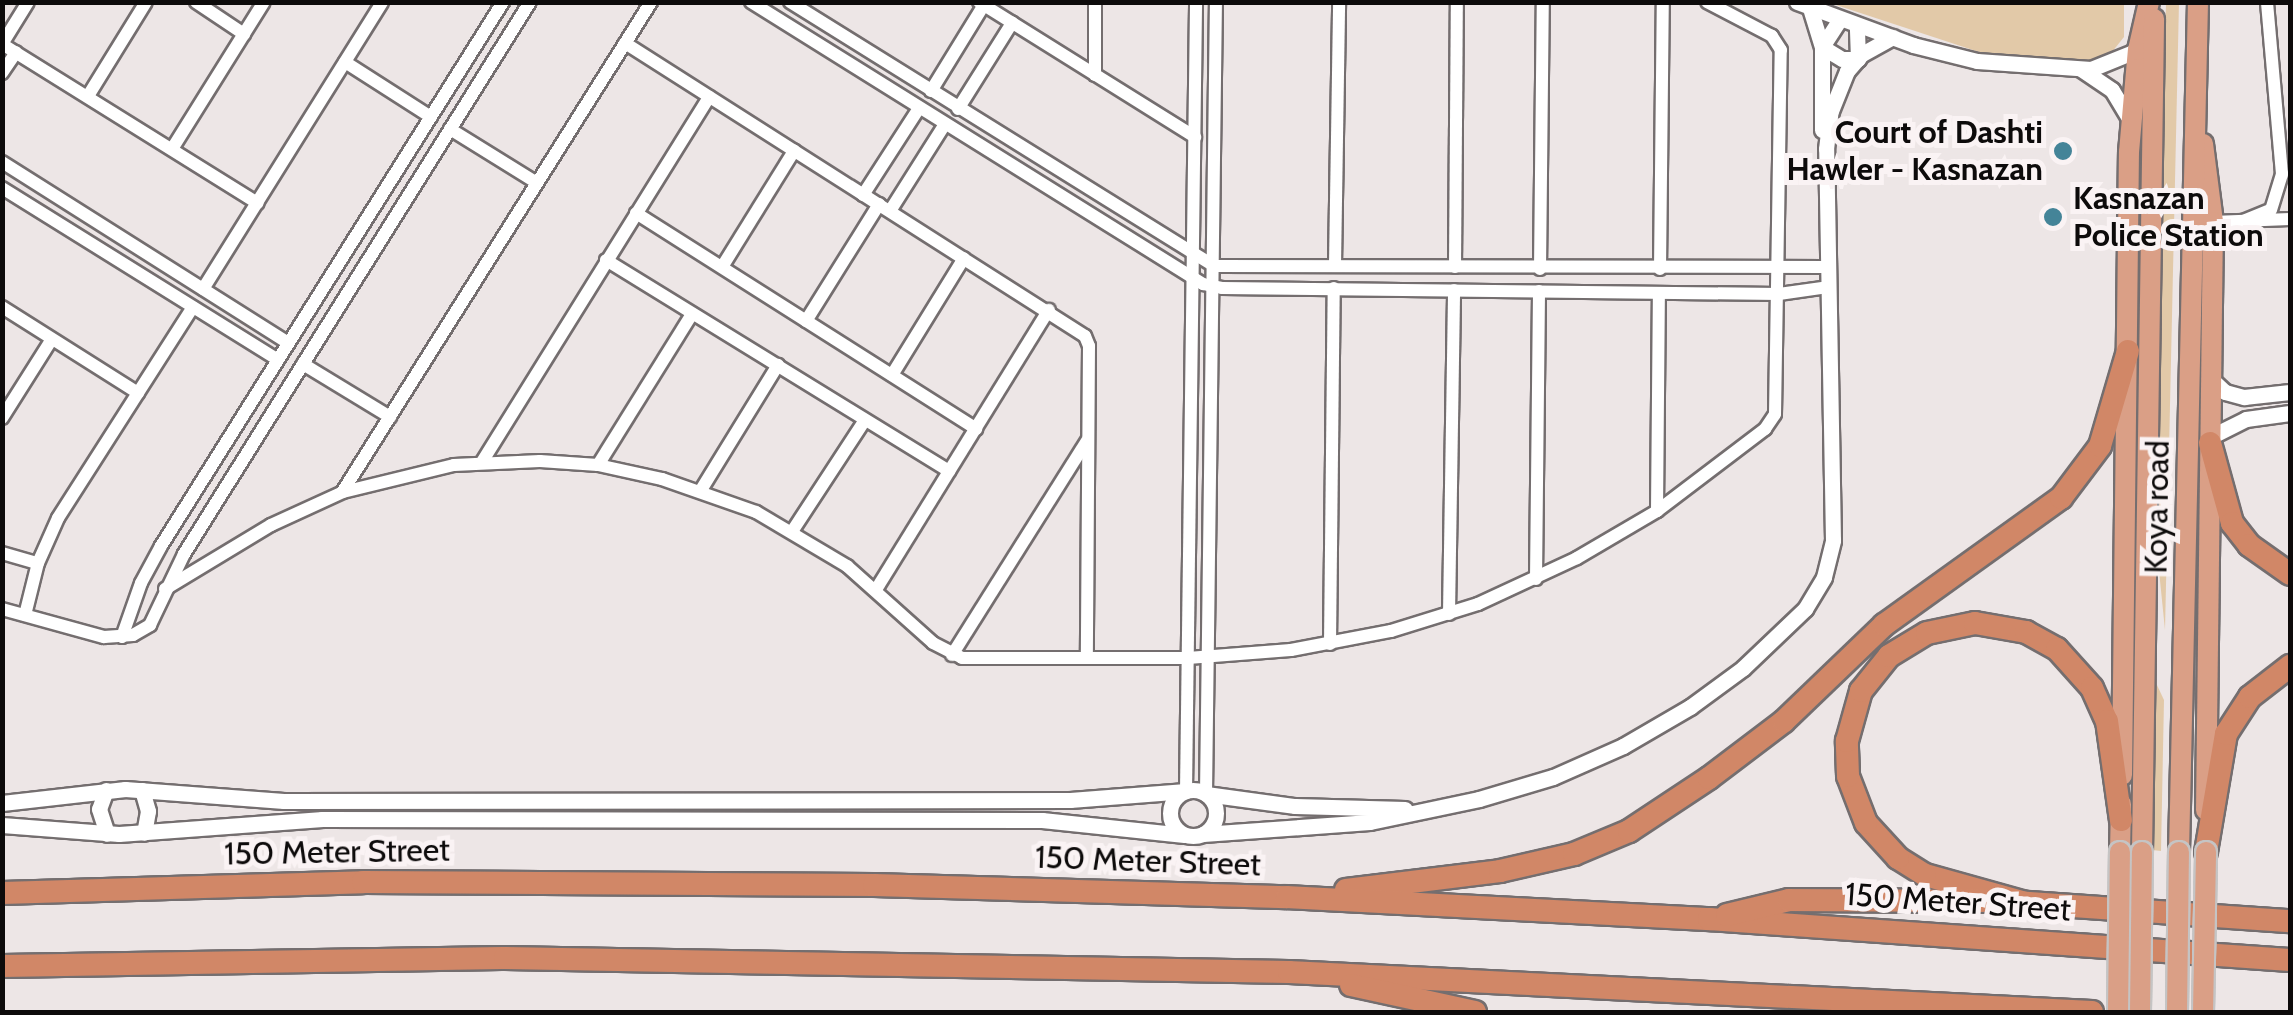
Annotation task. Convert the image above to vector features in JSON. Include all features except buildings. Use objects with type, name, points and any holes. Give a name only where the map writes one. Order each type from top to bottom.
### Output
[{"type":"highway","points":[[2121,820],[2131,122],[2138,50],[2151,2]]},
{"type":"highway","name":"Koya road","points":[[2140,1012],[2131,852],[2151,2]]},
{"type":"highway","name":"Koya road","points":[[2177,1012],[2198,2]]},
{"type":"highway","points":[[2196,110],[2208,169],[2213,222],[2203,1012]]},
{"type":"highway","points":[[1287,897],[1500,871],[1574,854],[1629,831],[1784,721],[1841,662],[1895,616],[2061,498],[2100,446],[2128,351]]},
{"type":"highway","points":[[2210,440],[2232,523],[2249,545],[2290,574]]},
{"type":"highway","points":[[2026,903],[1924,875],[1898,858],[1866,823],[1848,776],[1847,741],[1862,691],[1890,656],[1927,633],[1976,623],[2026,632],[2056,649],[2082,674],[2107,721],[2121,820],[2131,852],[2118,1012]]},
{"type":"highway","points":[[2206,852],[2226,734],[2250,697],[2290,666]]},
{"type":"highway","name":"150 Meter Street","points":[[2,893],[363,882],[722,882],[1287,897],[1709,919],[2290,960]]},
{"type":"highway","points":[[1709,919],[1789,900],[2026,903],[2290,921]]},
{"type":"highway","points":[[2,966],[505,958],[1289,972],[2092,1012]]},
{"type":"highway","points":[[1289,972],[1475,1012]]},
{"type":"highway","points":[[1705,992],[1851,1012]]},
{"type":"street","points":[[28,2],[2,44],[257,202]]},
{"type":"street","points":[[88,96],[146,2]]},
{"type":"street","points":[[196,2],[244,34]]},
{"type":"street","points":[[172,149],[264,2]]},
{"type":"street","points":[[203,289],[382,2]]},
{"type":"street","points":[[122,637],[150,564],[503,2]]},
{"type":"street","points":[[2,609],[96,636],[122,637],[150,625],[166,588],[530,2]]},
{"type":"street","points":[[342,492],[650,2]]},
{"type":"street","points":[[751,2],[1193,280],[1214,287],[1779,294],[1828,288]]},
{"type":"street","points":[[790,2],[1192,256],[1214,266],[1780,270],[1828,267]]},
{"type":"street","points":[[1095,2],[1095,75]]},
{"type":"street","points":[[1186,790],[1196,2]]},
{"type":"street","points":[[1203,834],[1216,818],[1214,805],[1206,794],[1216,2]]},
{"type":"street","points":[[1335,265],[1339,2]]},
{"type":"street","points":[[1455,266],[1457,2]]},
{"type":"street","points":[[1540,268],[1544,2]]},
{"type":"street","points":[[1660,268],[1663,2]]},
{"type":"street","points":[[166,588],[247,538],[342,492],[399,476],[482,462],[598,465],[701,490],[793,530],[877,588],[933,643],[952,655],[972,660],[1208,657],[1330,644],[1449,614],[1536,579],[1657,511],[1772,419],[1778,402],[1781,50],[1772,36],[1708,2]]},
{"type":"street","points":[[2238,223],[2271,210],[2282,174],[2285,148],[2267,2]]},
{"type":"street","points":[[931,91],[982,4],[1001,8],[1012,23],[1195,137]]},
{"type":"street","points":[[1804,5],[1893,37],[1977,61],[2080,70],[2110,64],[2138,50]]},
{"type":"street","points":[[2,825],[107,834],[288,819],[1042,820],[1184,835],[1355,824],[1516,789],[1624,746],[1717,688],[1805,610],[1824,577],[1833,540],[1826,149],[1819,100],[1822,47],[1804,5]]},
{"type":"street","points":[[1822,47],[1840,19]]},
{"type":"street","points":[[958,109],[1012,23]]},
{"type":"street","points":[[1858,25],[1858,59]]},
{"type":"street","points":[[1826,149],[1837,91],[1858,59],[1893,37]]},
{"type":"street","points":[[625,43],[1049,310],[1088,341],[1087,658]]},
{"type":"street","points":[[1822,47],[1834,56],[1858,59]]},
{"type":"street","points":[[2,74],[16,52]]},
{"type":"street","points":[[345,62],[431,116]]},
{"type":"street","points":[[2080,70],[2112,90],[2131,122]]},
{"type":"street","points":[[482,462],[709,96]]},
{"type":"street","points":[[864,194],[920,108]]},
{"type":"street","points":[[806,321],[944,124]]},
{"type":"street","points":[[450,129],[537,183]]},
{"type":"street","points":[[722,266],[794,151]]},
{"type":"street","points":[[2,162],[288,344]]},
{"type":"street","points":[[2,188],[278,360]]},
{"type":"street","points":[[374,208],[394,220]]},
{"type":"street","points":[[636,212],[976,429]]},
{"type":"street","points":[[2213,222],[2290,220]]},
{"type":"street","points":[[892,375],[964,258]]},
{"type":"street","points":[[606,260],[949,472]]},
{"type":"street","points":[[1330,644],[1334,288]]},
{"type":"street","points":[[1449,614],[1454,290]]},
{"type":"street","points":[[1536,579],[1538,291]]},
{"type":"street","points":[[1657,511],[1659,293]]},
{"type":"street","points":[[2,307],[138,393]]},
{"type":"street","points":[[25,615],[38,563],[64,508],[193,307]]},
{"type":"street","points":[[877,588],[1049,310]]},
{"type":"street","points":[[598,465],[692,314]]},
{"type":"street","points":[[2,418],[52,339]]},
{"type":"street","points":[[303,364],[390,417]]},
{"type":"street","points":[[701,490],[778,365]]},
{"type":"street","points":[[2211,380],[2225,392],[2244,397],[2290,392]]},
{"type":"street","points":[[2210,440],[2246,419],[2290,414]]},
{"type":"street","points":[[793,530],[865,420]]},
{"type":"street","points":[[952,655],[1088,439]]},
{"type":"street","points":[[2,553],[38,563]]},
{"type":"street","points":[[2,803],[106,790],[284,801],[1070,800],[1186,790],[1295,806],[1414,810]]},
{"type":"street","points":[[106,790],[100,815],[107,834]]},
{"type":"street","points":[[142,790],[148,811],[144,833]]},
{"type":"street","points":[[1184,835],[1173,826],[1169,812],[1174,798],[1186,790]]},
{"type":"shaded area","points":[[2179,2],[2165,630],[2155,531],[2166,3]]},
{"type":"shaded area","points":[[1830,3],[2124,3],[2124,37],[2104,62],[1985,54]]},
{"type":"shaded area","points":[[2156,683],[2164,700],[2161,851],[2152,850]]},
{"type":"place","name":"Court of Dashti Hawler - Kasnazan","points":[[2063,151]]},
{"type":"place","name":"Kasnazan Police Station","points":[[2053,217]]}]
